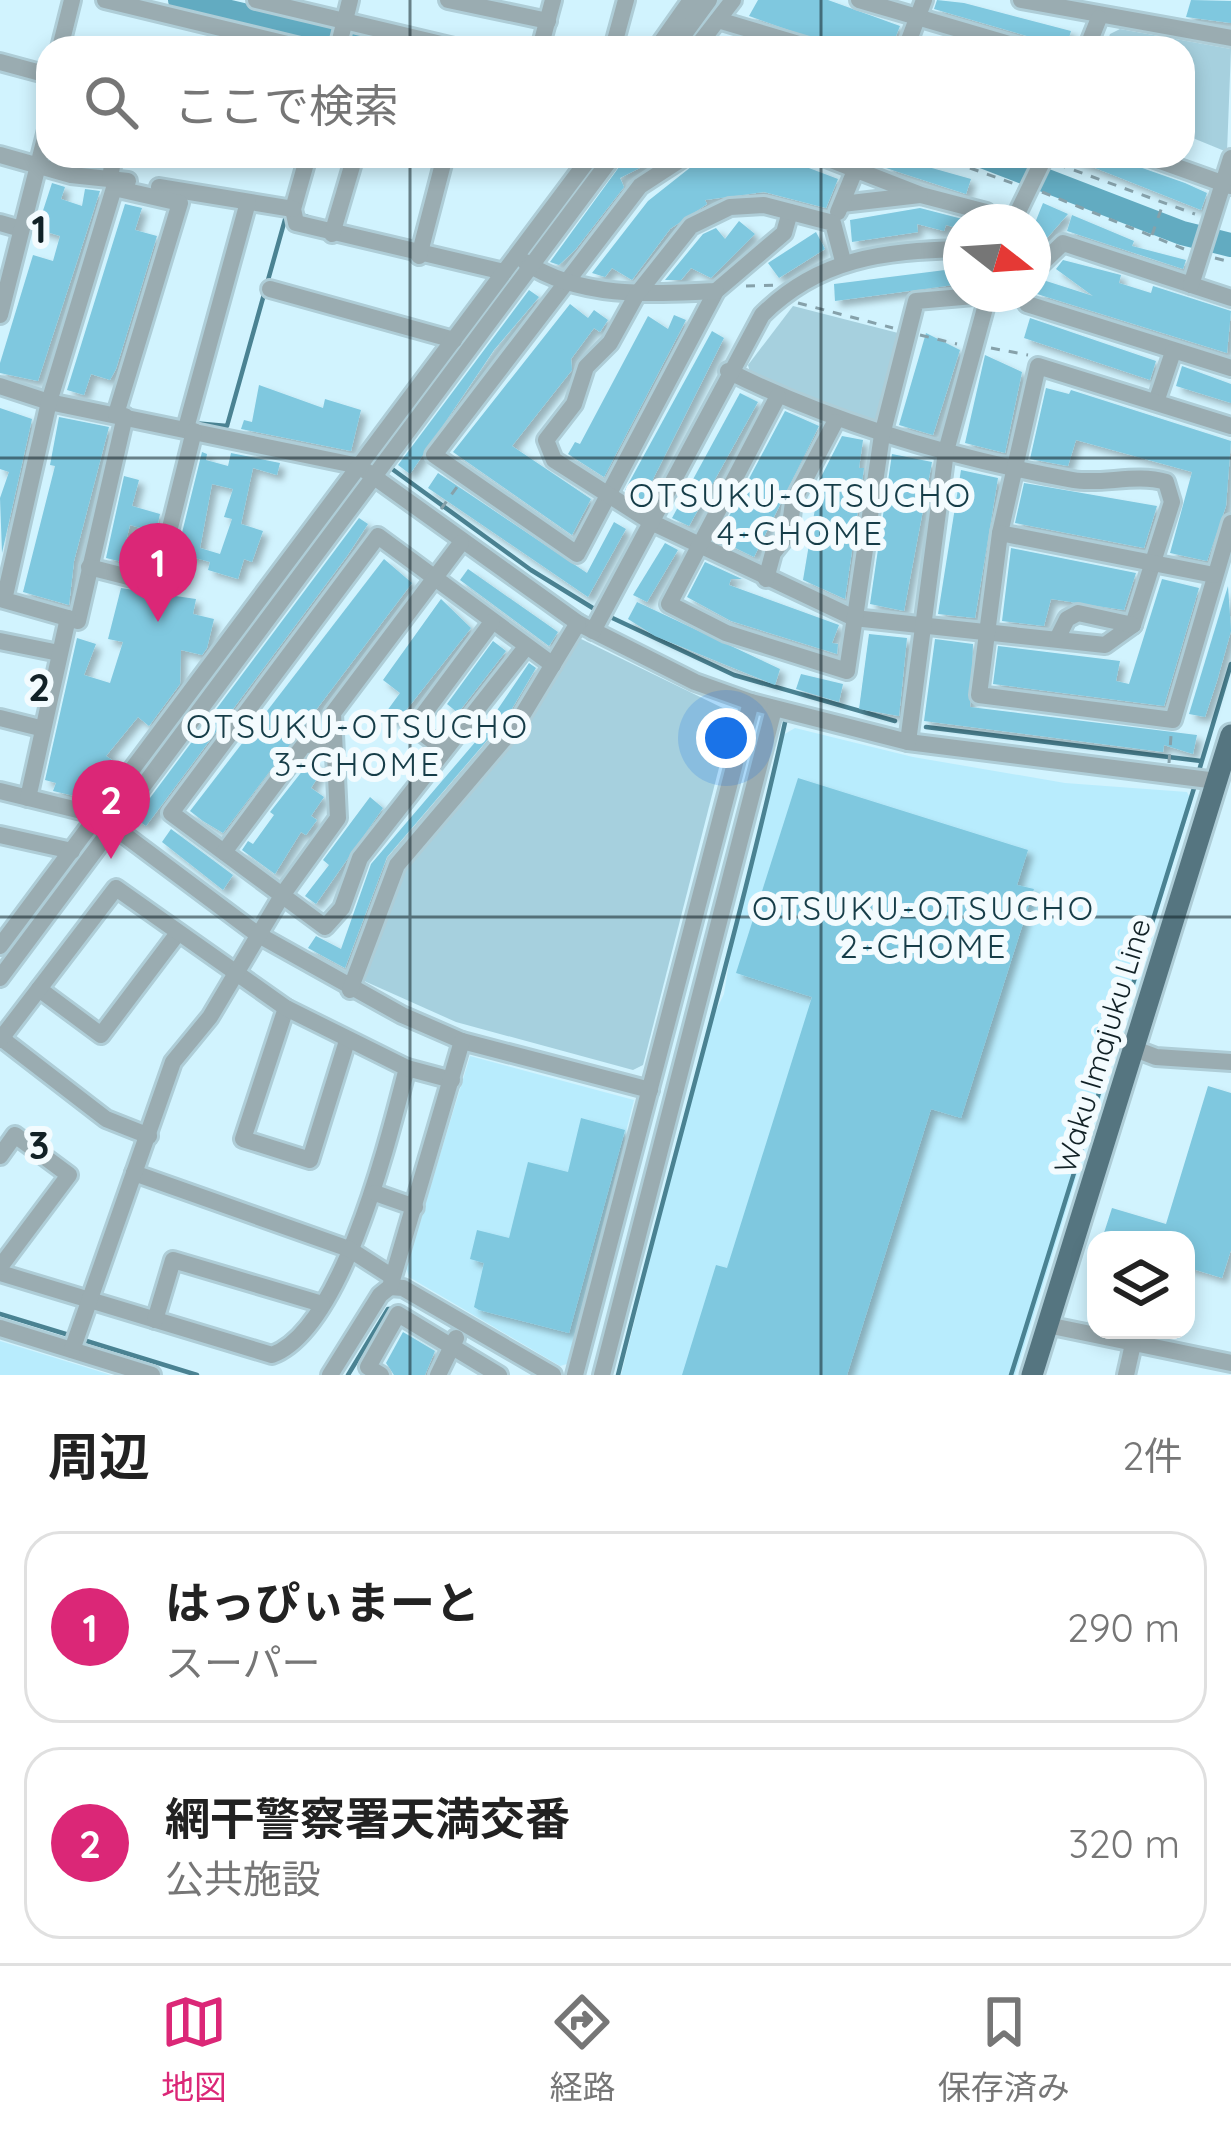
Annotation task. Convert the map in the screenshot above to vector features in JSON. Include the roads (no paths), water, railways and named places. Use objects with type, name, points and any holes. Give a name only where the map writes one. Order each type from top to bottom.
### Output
[{"type":"main road","name":"Waku Imajuku Line","points":[[1032,1375],[1231,735]]},
{"type":"street","points":[[63,36],[72,0]]},
{"type":"street","points":[[105,0],[254,36]]},
{"type":"street","points":[[256,0],[406,36]]},
{"type":"street","points":[[341,36],[350,0]]},
{"type":"street","points":[[448,0],[548,21]]},
{"type":"street","points":[[544,36],[554,0]]},
{"type":"street","points":[[616,36],[626,0]]},
{"type":"street","points":[[665,36],[691,0]]},
{"type":"street","points":[[683,36],[709,0]]},
{"type":"street","points":[[705,36],[733,0]]},
{"type":"street","points":[[859,0],[921,8],[992,36]]},
{"type":"street","points":[[1026,1],[1099,18],[1231,38]]},
{"type":"street","points":[[1092,36],[1099,18]]},
{"type":"street","points":[[718,20],[772,36]]},
{"type":"street","points":[[0,62],[36,72]]},
{"type":"street","points":[[0,155],[36,164]]},
{"type":"street","points":[[1190,285],[1227,186],[1231,158]]},
{"type":"street","points":[[0,314],[37,168]]},
{"type":"street","points":[[56,168],[248,202],[295,216],[332,234],[504,272]]},
{"type":"street","points":[[110,177],[112,168]]},
{"type":"street","points":[[295,216],[305,168]]},
{"type":"street","points":[[332,234],[351,168]]},
{"type":"street","points":[[419,256],[442,168]]},
{"type":"street","points":[[367,470],[504,272],[524,261],[584,168]]},
{"type":"street","points":[[0,977],[106,821],[367,470],[524,261],[603,168]]},
{"type":"street","points":[[667,168],[640,185],[434,455],[578,554],[716,291],[784,233],[790,212]]},
{"type":"street","points":[[842,261],[833,224],[856,168]]},
{"type":"street","points":[[869,168],[920,195],[955,204]]},
{"type":"street","points":[[1023,204],[1040,168]]},
{"type":"street","points":[[1178,168],[1227,186]]},
{"type":"street","points":[[114,188],[180,203],[121,415],[78,621],[4,600],[49,402],[114,188]]},
{"type":"street","points":[[842,204],[920,195]]},
{"type":"street","points":[[89,567],[156,584],[248,202]]},
{"type":"street","points":[[728,371],[835,422],[946,451],[1079,482],[1166,482],[1172,502],[1133,625],[1105,645],[920,621],[854,618],[651,522],[554,460],[545,440],[574,404],[586,367],[610,344],[637,294],[691,226],[730,207],[764,205],[833,224]]},
{"type":"street","points":[[0,223],[21,229]]},
{"type":"street","points":[[1051,255],[1063,243],[1231,298]]},
{"type":"street","points":[[350,990],[397,865],[517,724],[553,665],[585,627],[651,522],[728,371],[772,305],[842,261],[943,251]]},
{"type":"street","points":[[524,261],[566,280],[637,294],[716,291]]},
{"type":"street","points":[[270,289],[454,340]]},
{"type":"street","points":[[778,396],[669,604],[726,633],[847,671],[882,434],[916,301],[943,299]]},
{"type":"street","points":[[908,742],[920,621],[946,451],[987,312]]},
{"type":"street","points":[[1051,312],[1231,368]]},
{"type":"street","points":[[1156,402],[1173,352]]},
{"type":"street","points":[[1231,426],[1038,366],[1000,533],[979,695],[1173,720],[1231,524]]},
{"type":"street","points":[[0,386],[49,402],[367,470],[461,543],[585,627],[695,682],[752,702],[908,742],[1217,781]]},
{"type":"street","points":[[766,579],[773,553],[789,532],[793,502],[835,422]]},
{"type":"street","points":[[1000,533],[1214,575]]},
{"type":"street","points":[[526,647],[360,858],[342,908],[326,927],[171,813],[378,536],[553,665]]},
{"type":"street","points":[[72,1350],[173,1062],[209,1017],[257,934],[338,818],[340,789],[330,740],[333,713],[461,543]]},
{"type":"street","points":[[1057,639],[1067,619],[1078,613],[1133,625]]},
{"type":"street","points":[[28,798],[68,618]]},
{"type":"street","points":[[444,749],[414,727],[492,622]]},
{"type":"street","points":[[0,641],[59,653]]},
{"type":"street","points":[[575,1375],[752,702]]},
{"type":"street","points":[[602,1375],[774,709]]},
{"type":"street","points":[[0,718],[40,728]]},
{"type":"street","points":[[224,852],[303,746],[330,740]]},
{"type":"street","points":[[0,791],[106,821],[257,934],[350,990],[462,1042],[650,1090]]},
{"type":"street","points":[[0,946],[72,851],[106,821]]},
{"type":"street","points":[[0,835],[72,851]]},
{"type":"street","points":[[149,1136],[106,1119],[1,1039],[116,888],[286,1008],[407,1068],[452,1080]]},
{"type":"street","points":[[39,989],[101,1035],[178,933]]},
{"type":"street","points":[[286,1008],[243,1139],[310,1160],[347,1041]]},
{"type":"street","points":[[330,1375],[390,1281],[462,1042]]},
{"type":"street","points":[[1135,1049],[1156,1057],[1231,1062]]},
{"type":"street","points":[[0,1156],[16,1135],[69,1175],[0,1270],[272,1355],[287,1350],[322,1304],[349,1249],[375,1193],[407,1068]]},
{"type":"street","points":[[134,1173],[349,1249],[390,1281],[553,1375]]},
{"type":"street","points":[[375,1193],[415,1207]]},
{"type":"street","points":[[155,1320],[173,1260],[322,1304]]},
{"type":"street","points":[[381,1375],[368,1367],[398,1314],[499,1375]]},
{"type":"street","points":[[437,1375],[465,1323]]},
{"type":"street","points":[[1047,1325],[1231,1364]]},
{"type":"street","points":[[0,1328],[152,1375]]},
{"type":"street","points":[[1126,1375],[1133,1344]]},
{"type":"waterway","points":[[180,0],[331,36]]},
{"type":"waterway","points":[[1013,168],[1182,233],[1231,245]]},
{"type":"waterway","points":[[297,213],[319,221]]},
{"type":"waterway","points":[[193,423],[227,426],[286,216]]},
{"type":"waterway","points":[[388,466],[531,570],[596,610]]},
{"type":"waterway","points":[[606,615],[734,675],[895,721]]},
{"type":"waterway","points":[[1198,774],[1231,664]]},
{"type":"waterway","points":[[618,1375],[786,718]]},
{"type":"waterway","points":[[926,727],[1201,761]]},
{"type":"waterway","points":[[1011,1375],[1195,785]]},
{"type":"waterway","points":[[348,1375],[388,1309],[395,1309]]},
{"type":"waterway","points":[[0,1314],[69,1335]]},
{"type":"waterway","points":[[80,1339],[197,1375]]},
{"type":"place","name":"はっぴぃまーと","points":[[158,622]]},
{"type":"place","name":"網干警察署天満交番","points":[[111,859]]},
{"type":"district","name":"OTSUKU-OTSUCHO 4-CHOME","points":[[801,514]]},
{"type":"district","name":"OTSUKU-OTSUCHO 3-CHOME","points":[[358,745]]},
{"type":"district","name":"OTSUKU-OTSUCHO 2-CHOME","points":[[924,927]]}]
